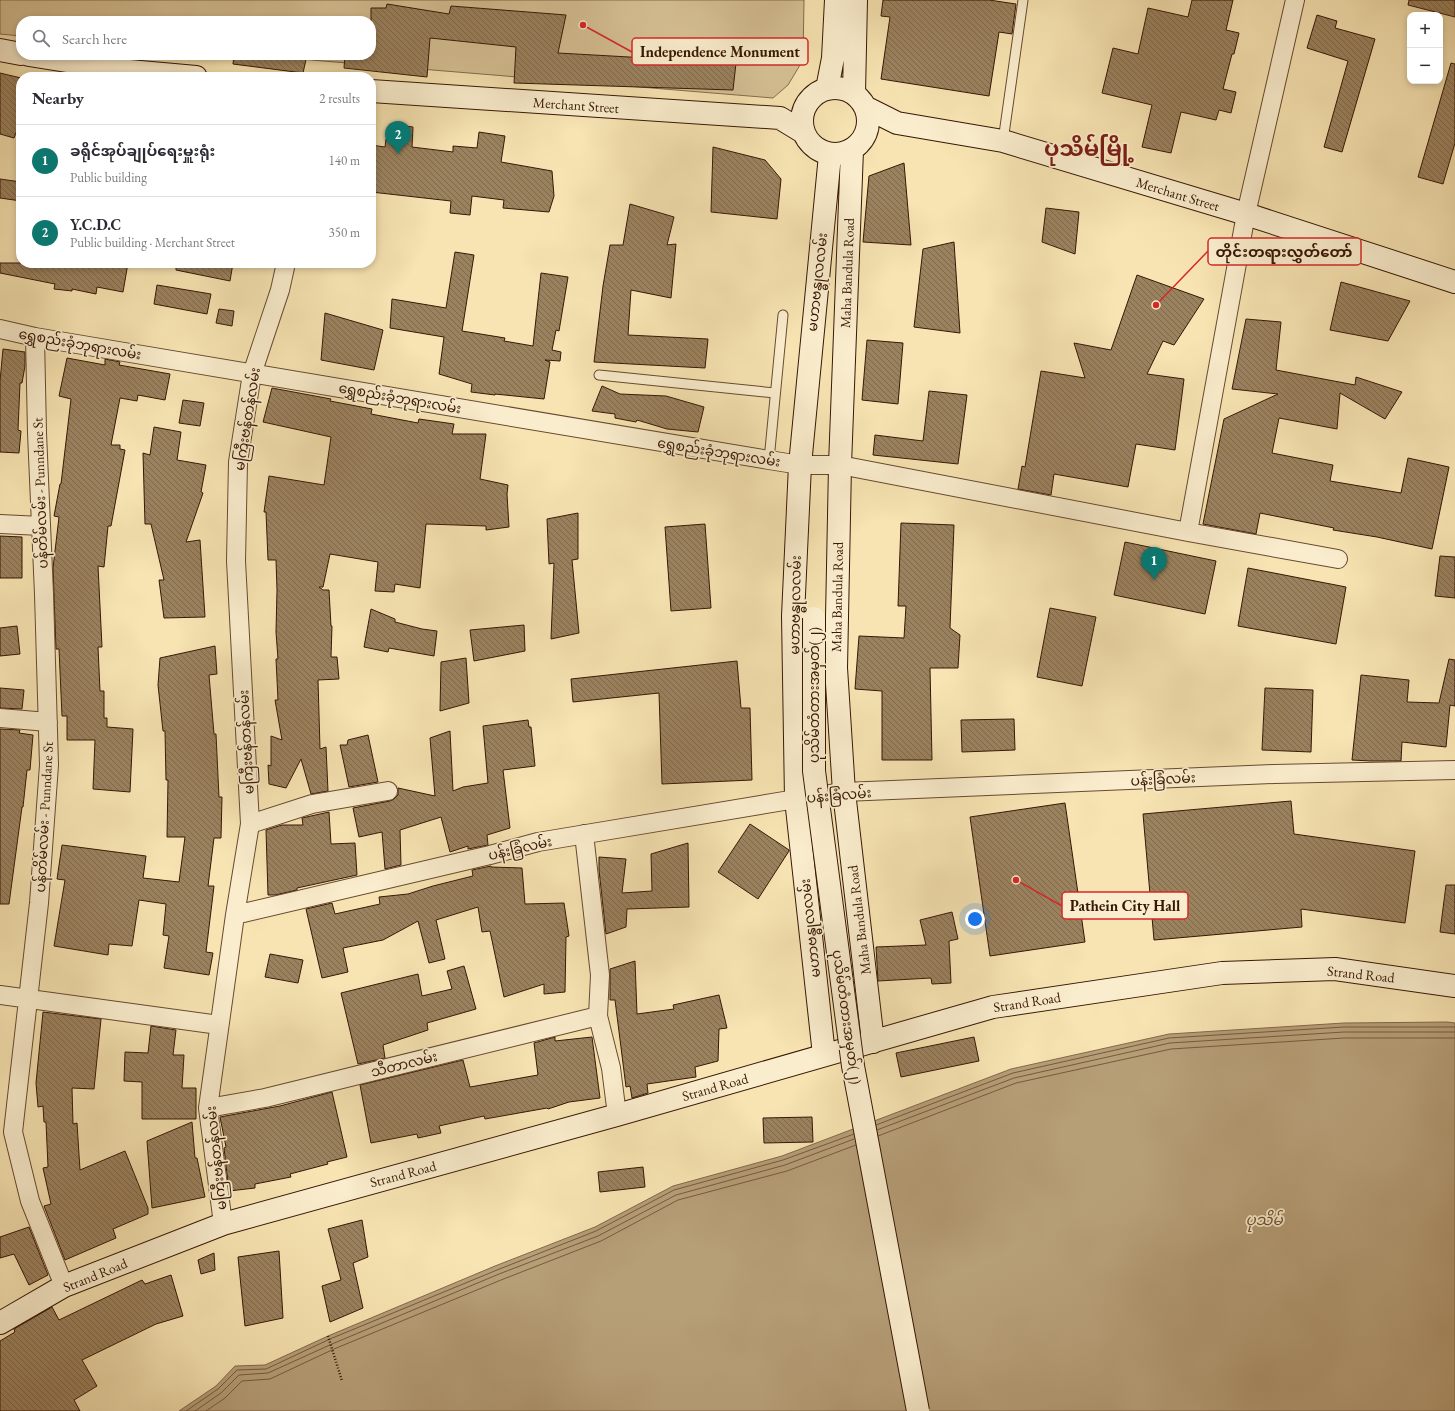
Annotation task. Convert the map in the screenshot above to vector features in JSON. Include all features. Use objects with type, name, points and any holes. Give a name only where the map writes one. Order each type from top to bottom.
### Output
[{"type":"main road","points":[[827,89],[833,58],[836,0]]},
{"type":"main road","points":[[856,0],[859,100],[868,120],[866,131],[861,142],[852,150],[845,153],[830,154],[821,152],[813,147],[803,132],[801,122],[803,111],[808,101],[816,93],[827,89],[837,88],[846,90],[859,100]]},
{"type":"main road","points":[[0,50],[16,53]]},
{"type":"main road","points":[[55,60],[118,72]]},
{"type":"main road","name":"Merchant Street","points":[[376,91],[780,118]]},
{"type":"main road","name":"Merchant Street","points":[[859,100],[897,123],[1003,141],[1246,214],[1455,282]]},
{"type":"main road","points":[[780,118],[806,105]]},
{"type":"main road","points":[[780,118],[803,132]]},
{"type":"main road","name":"Merchant Street","points":[[866,131],[897,123]]},
{"type":"main road","name":"Maha Bandula Road","points":[[852,150],[840,465],[836,668],[844,792],[873,1042]]},
{"type":"main road","name":"မဟာဗန္ဓုလလမ်း","points":[[824,1055],[796,799],[793,616],[800,465],[830,154]]},
{"type":"main road","points":[[795,571],[814,618]]},
{"type":"main road","points":[[814,618],[838,576]]},
{"type":"main road","name":"ပုသိမ်တံတားအမှတ်(၂)","points":[[814,618],[814,771],[817,794],[853,1066],[918,1411]]},
{"type":"main road","name":"Strand Road","points":[[0,1323],[64,1286],[223,1224],[617,1115],[993,1007],[1222,973],[1335,969],[1455,986]]},
{"type":"street","points":[[1188,532],[1246,214],[1295,0]]},
{"type":"street","name":"မကြီးဗန်တန်လမ်း","points":[[223,1224],[208,1108],[235,915],[250,824],[236,561],[238,462],[252,374],[280,290],[285,268]]},
{"type":"street","name":"ရွှေစည်းခုံဘုရားလမ်း","points":[[0,329],[35,337],[252,374],[769,460],[800,465],[840,465],[1188,532],[1338,559]]},
{"type":"street","name":"ပန်တိမ်လမ်း - Punndane St","points":[[35,337],[49,765],[39,904],[13,1132],[30,1201],[64,1286]]},
{"type":"street","points":[[0,524],[40,526]]},
{"type":"street","points":[[0,718],[48,722]]},
{"type":"street","name":"ပန်းခြံလမ်း","points":[[235,915],[490,855],[538,842],[844,792],[1274,774],[1455,770]]},
{"type":"street","points":[[250,824],[312,804],[388,791]]},
{"type":"street","points":[[584,834],[600,975],[598,1016],[611,1068],[617,1115]]},
{"type":"street","points":[[0,995],[220,1025]]},
{"type":"street","name":"သီတာလမ်း","points":[[208,1108],[265,1098],[598,1016]]},
{"type":"lane","points":[[1003,141],[1023,0]]},
{"type":"lane","points":[[769,460],[783,315]]},
{"type":"lane","points":[[599,376],[775,393]]},
{"type":"path","points":[[328,1336],[342,1381]]},
{"type":"shaded area","points":[[0,0],[804,0],[803,60],[788,85],[773,98],[311,60],[376,60],[376,16],[16,16],[16,36],[0,34]]},
{"type":"water","name":"ပုသိမ်","points":[[1344,1023],[1455,1023],[1455,1411],[179,1411],[216,1386],[235,1366],[265,1365],[328,1336],[495,1266],[595,1227],[673,1186],[782,1156],[1011,1069],[1169,1034]]},
{"type":"building","points":[[883,0],[989,0],[1016,4],[1012,34],[999,32],[989,96],[881,79],[890,17],[881,16]]},
{"type":"building","points":[[1192,0],[1233,0],[1226,30],[1239,33],[1223,89],[1236,92],[1231,113],[1219,110],[1216,120],[1181,112],[1171,153],[1142,147],[1152,105],[1102,93],[1113,48],[1138,54],[1148,8],[1188,17]]},
{"type":"building","points":[[1409,0],[1455,0],[1455,17],[1443,14],[1443,12],[1435,12],[1408,5]]},
{"type":"building","points":[[387,4],[449,14],[451,6],[566,15],[558,53],[736,63],[733,90],[514,83],[516,47],[430,38],[427,77],[344,68],[345,60],[376,60],[376,16],[371,16],[371,8],[386,8]]},
{"type":"building","points":[[1317,15],[1337,21],[1335,28],[1375,39],[1342,152],[1324,147],[1348,61],[1307,48]]},
{"type":"building","points":[[233,60],[306,60],[303,72],[233,64]]},
{"type":"building","points":[[1451,63],[1455,64],[1455,143],[1443,184],[1418,177]]},
{"type":"building","points":[[0,73],[16,77],[16,133],[14,138],[0,134]]},
{"type":"building","points":[[390,124],[413,127],[412,147],[453,152],[453,146],[477,148],[479,132],[505,136],[501,162],[552,171],[554,196],[549,212],[503,208],[504,200],[472,196],[470,215],[450,213],[451,201],[376,193],[376,146],[385,147],[386,139],[388,139]]},
{"type":"building","points":[[713,147],[765,160],[781,179],[777,219],[711,212]]},
{"type":"building","points":[[904,163],[911,245],[863,242],[869,176]]},
{"type":"building","points":[[0,179],[16,181],[16,200],[0,198]]},
{"type":"building","points":[[630,204],[674,217],[667,245],[676,244],[671,298],[631,290],[628,335],[708,339],[705,368],[594,362],[603,286],[610,245],[623,245]]},
{"type":"building","points":[[1046,208],[1079,212],[1075,254],[1042,242]]},
{"type":"building","points":[[954,242],[960,333],[914,327],[923,249]]},
{"type":"building","points":[[455,252],[474,255],[462,331],[505,338],[504,341],[533,346],[541,273],[568,277],[559,331],[556,330],[552,350],[561,352],[560,361],[545,360],[550,362],[544,399],[471,392],[472,384],[439,374],[444,337],[390,328],[392,299],[446,308]]},
{"type":"building","points":[[0,263],[16,263],[16,268],[127,268],[123,292],[97,287],[96,294],[72,289],[72,291],[54,289],[55,284],[0,273]]},
{"type":"building","points":[[176,268],[232,268],[230,281],[176,270]]},
{"type":"building","points":[[1137,275],[1204,299],[1174,345],[1163,341],[1147,374],[1184,379],[1175,450],[1136,444],[1128,487],[1054,474],[1051,495],[1018,489],[1022,466],[1025,467],[1041,371],[1085,378],[1074,343],[1111,350]]},
{"type":"building","points":[[1341,282],[1410,301],[1388,341],[1330,330]]},
{"type":"building","points":[[157,285],[211,294],[207,314],[154,304]]},
{"type":"building","points":[[219,309],[234,311],[232,326],[216,323]]},
{"type":"building","points":[[325,313],[383,330],[374,370],[321,360]]},
{"type":"building","points":[[1246,319],[1281,322],[1276,370],[1355,385],[1356,377],[1402,392],[1385,419],[1340,393],[1337,429],[1279,418],[1272,453],[1333,465],[1330,481],[1401,493],[1408,458],[1449,467],[1432,549],[1377,537],[1333,530],[1334,528],[1260,513],[1256,534],[1203,524],[1224,419],[1278,394],[1232,389]]},
{"type":"building","points":[[867,340],[903,343],[898,404],[862,400]]},
{"type":"building","points":[[3,349],[25,352],[25,366],[22,383],[20,383],[18,430],[21,431],[19,453],[0,452],[0,381]]},
{"type":"building","points":[[67,358],[105,365],[105,359],[120,362],[119,365],[170,374],[165,400],[138,395],[137,401],[120,398],[111,445],[120,445],[120,449],[125,450],[111,526],[108,526],[104,567],[98,566],[102,647],[98,647],[100,691],[104,691],[104,718],[107,718],[107,727],[133,729],[130,792],[93,789],[95,740],[67,740],[67,716],[62,716],[59,649],[56,649],[53,568],[59,517],[54,516],[61,484],[71,399],[59,396]]},
{"type":"building","points":[[602,386],[620,394],[666,396],[704,407],[698,432],[667,429],[637,420],[636,422],[615,418],[615,414],[592,411]]},
{"type":"building","points":[[272,388],[331,399],[330,401],[372,409],[371,414],[418,423],[419,419],[454,424],[452,434],[486,434],[480,479],[508,485],[507,494],[509,527],[486,530],[486,526],[426,524],[420,588],[395,584],[394,592],[375,591],[378,562],[330,554],[323,587],[319,587],[323,590],[329,590],[332,626],[331,657],[337,657],[339,679],[318,680],[320,749],[326,747],[328,791],[311,794],[301,759],[286,788],[269,784],[268,765],[271,766],[271,736],[282,740],[275,700],[278,700],[276,659],[278,659],[276,632],[276,560],[268,560],[266,512],[264,512],[269,476],[324,485],[331,437],[263,422]]},
{"type":"building","points":[[929,391],[967,395],[958,464],[873,455],[875,435],[923,441]]},
{"type":"building","points":[[183,400],[204,403],[200,426],[179,423]]},
{"type":"building","points":[[154,427],[181,432],[177,460],[206,465],[201,492],[203,493],[186,542],[200,540],[205,617],[164,618],[159,580],[164,580],[151,524],[145,524],[143,453],[150,455]]},
{"type":"building","points":[[578,513],[578,559],[572,560],[579,633],[551,639],[554,563],[549,564],[547,519]]},
{"type":"building","points":[[901,523],[954,525],[950,628],[960,635],[958,668],[930,668],[932,760],[882,760],[882,691],[855,689],[859,636],[904,638],[906,606],[898,606]]},
{"type":"building","points":[[705,524],[711,608],[671,611],[665,527]]},
{"type":"building","points":[[0,536],[22,537],[22,578],[0,578]]},
{"type":"building","points":[[1125,542],[1216,561],[1205,614],[1114,595]]},
{"type":"building","points":[[1440,556],[1455,557],[1455,598],[1435,596]]},
{"type":"building","points":[[1248,568],[1346,587],[1336,644],[1238,626]]},
{"type":"building","points":[[1050,608],[1096,617],[1082,686],[1037,677]]},
{"type":"building","points":[[371,609],[395,619],[395,622],[437,631],[434,656],[389,648],[388,652],[364,647]]},
{"type":"building","points":[[524,625],[525,651],[474,661],[470,630]]},
{"type":"building","points":[[17,626],[20,654],[0,656],[0,628]]},
{"type":"building","points":[[215,646],[217,674],[209,675],[214,734],[216,734],[219,797],[222,797],[221,838],[214,838],[208,886],[214,886],[206,952],[213,953],[209,975],[164,968],[169,936],[163,935],[166,904],[139,900],[132,946],[109,944],[108,955],[54,946],[65,880],[57,879],[62,845],[146,856],[143,878],[179,882],[185,837],[167,837],[168,780],[166,780],[165,731],[163,731],[158,685],[160,658]]},
{"type":"building","points":[[466,658],[469,703],[440,711],[441,662]]},
{"type":"building","points":[[1449,659],[1455,660],[1455,706],[1450,705],[1446,747],[1402,742],[1401,761],[1352,760],[1361,675],[1409,680],[1407,702],[1439,703]]},
{"type":"building","points":[[737,661],[741,708],[750,708],[752,780],[662,784],[659,693],[573,702],[571,679]]},
{"type":"building","points":[[0,688],[24,690],[22,709],[0,708]]},
{"type":"building","points":[[1265,688],[1313,690],[1311,752],[1262,750]]},
{"type":"building","points":[[1014,719],[1015,750],[962,752],[961,720]]},
{"type":"building","points":[[528,720],[529,727],[531,727],[535,766],[503,770],[510,828],[487,835],[488,845],[468,849],[468,846],[450,852],[441,817],[400,830],[401,865],[385,869],[382,832],[359,837],[353,808],[390,801],[398,795],[398,788],[435,796],[430,738],[450,731],[453,791],[463,787],[488,783],[483,726]]},
{"type":"building","points":[[0,729],[20,730],[19,733],[33,735],[30,770],[27,770],[9,904],[0,904]]},
{"type":"building","points":[[368,735],[378,782],[349,787],[340,745],[347,745],[348,740]]},
{"type":"building","points":[[1291,801],[1294,834],[1415,851],[1405,923],[1301,909],[1302,927],[1154,940],[1143,814]]},
{"type":"building","points":[[1065,803],[1085,942],[990,956],[970,817]]},
{"type":"building","points":[[329,812],[331,844],[355,843],[357,875],[297,888],[297,890],[275,895],[268,895],[266,830],[282,825],[303,825],[302,818]]},
{"type":"building","points":[[750,824],[789,850],[758,899],[718,872]]},
{"type":"building","points":[[688,843],[689,907],[627,909],[626,927],[606,934],[599,857],[626,859],[622,893],[652,891],[651,854]]},
{"type":"building","points":[[491,866],[522,868],[525,904],[564,903],[569,936],[566,937],[565,992],[544,994],[544,984],[504,997],[490,931],[482,932],[478,907],[436,920],[445,959],[429,963],[418,921],[383,940],[343,948],[348,972],[322,978],[306,909],[332,903],[335,914],[380,904],[379,897],[408,894],[473,876],[472,870]]},
{"type":"building","points":[[1446,885],[1455,885],[1455,934],[1440,932]]},
{"type":"building","points":[[952,912],[958,939],[949,941],[951,983],[932,984],[931,978],[878,981],[876,947],[926,945],[920,920]]},
{"type":"building","points":[[270,954],[303,960],[298,983],[265,977]]},
{"type":"building","points":[[635,961],[637,1014],[674,1009],[673,1005],[719,995],[727,1028],[719,1029],[718,1061],[695,1067],[696,1077],[647,1084],[648,1093],[632,1098],[630,1086],[626,1087],[615,1000],[610,1000],[610,969]]},
{"type":"building","points":[[464,966],[476,1009],[427,1023],[428,1030],[383,1045],[385,1058],[358,1064],[341,993],[418,974],[422,996],[452,989],[447,971]]},
{"type":"building","points":[[43,1012],[101,1019],[94,1089],[72,1088],[73,1124],[77,1123],[80,1170],[125,1151],[148,1208],[148,1214],[113,1229],[116,1238],[65,1260],[44,1206],[51,1204],[43,1168],[48,1167],[46,1122],[44,1122],[43,1106],[38,1107],[36,1083]]},
{"type":"building","points":[[151,1026],[176,1030],[173,1055],[184,1055],[182,1088],[196,1088],[196,1119],[142,1119],[142,1082],[124,1081],[125,1052],[148,1053]]},
{"type":"building","points":[[555,1037],[555,1041],[592,1037],[600,1098],[569,1102],[548,1109],[485,1119],[484,1116],[439,1126],[441,1133],[418,1138],[417,1134],[371,1143],[360,1085],[463,1060],[470,1087],[538,1075],[534,1043]]},
{"type":"building","points":[[974,1037],[979,1061],[901,1077],[896,1053]]},
{"type":"building","points":[[332,1092],[347,1157],[327,1162],[328,1164],[290,1174],[291,1177],[255,1184],[255,1188],[229,1191],[224,1148],[226,1147],[220,1117],[280,1106]]},
{"type":"building","points":[[812,1117],[813,1142],[764,1143],[763,1118]]},
{"type":"building","points":[[192,1122],[195,1158],[197,1158],[205,1197],[152,1208],[147,1141]]},
{"type":"building","points":[[643,1167],[645,1187],[600,1192],[598,1172]]},
{"type":"building","points":[[362,1220],[368,1257],[353,1263],[363,1308],[330,1322],[322,1286],[341,1280],[328,1229]]},
{"type":"building","points":[[29,1227],[48,1275],[29,1285],[14,1254],[0,1258],[0,1237]]},
{"type":"building","points":[[279,1251],[283,1318],[245,1326],[238,1257]]},
{"type":"building","points":[[214,1253],[215,1270],[201,1274],[198,1260]]},
{"type":"building","points":[[171,1275],[183,1316],[156,1324],[82,1360],[97,1386],[74,1400],[80,1411],[0,1411],[0,1341],[15,1332],[14,1329],[52,1307],[59,1320],[142,1280],[145,1284]]},
{"type":"place","name":"Independence Monument","points":[[583,25]]},
{"type":"place","name":"Y.C.D.C","points":[[398,154]]},
{"type":"place","name":"တိုင်းတရားလွှတ်တော်","points":[[1156,305]]},
{"type":"place","name":"ခရိုင်အုပ်ချုပ်ရေးမှူးရုံး","points":[[1154,580]]},
{"type":"place","name":"Pathein City Hall","points":[[1016,880]]},
{"type":"district","name":"ပုသိမ်မြို့","points":[[1089,148]]}]
